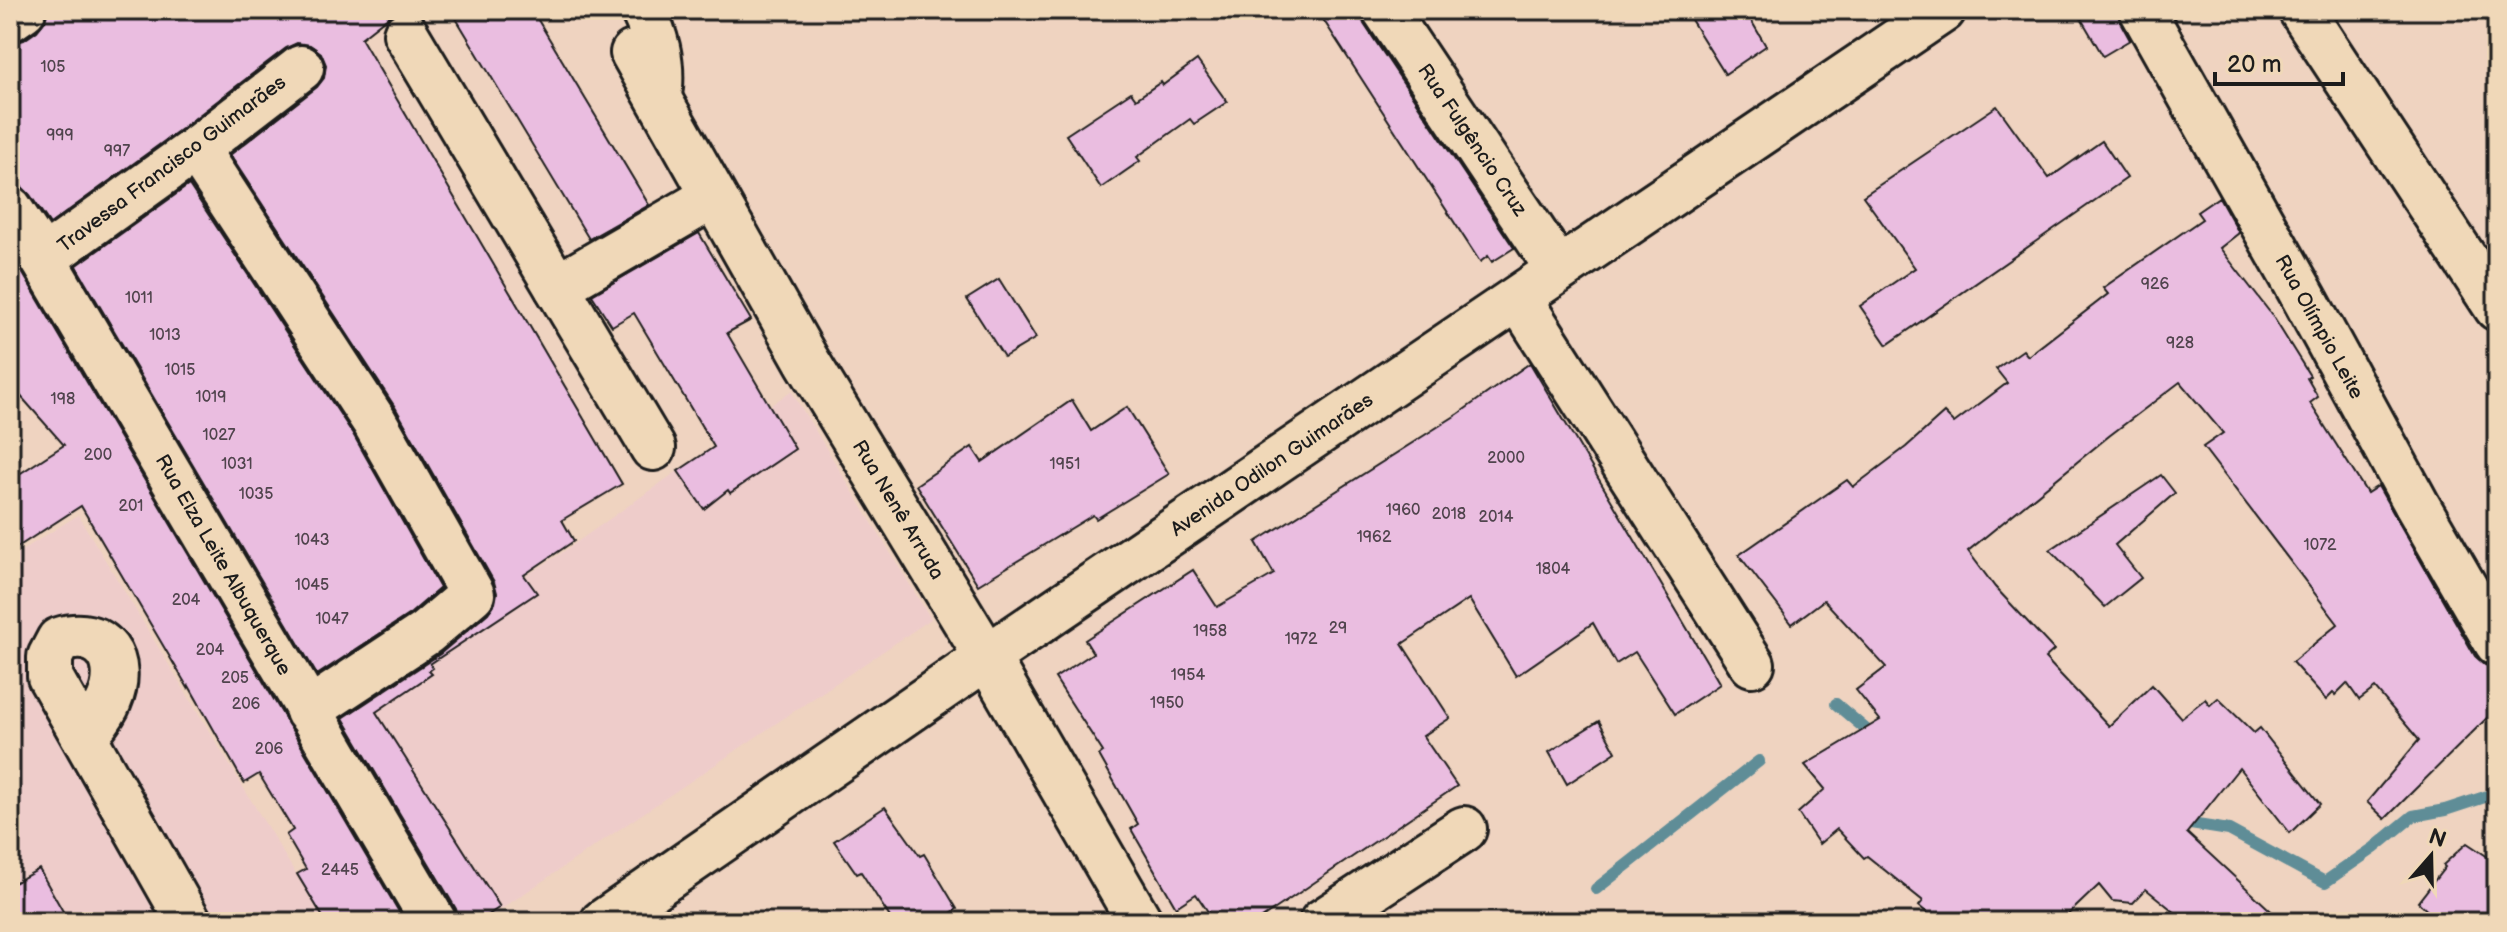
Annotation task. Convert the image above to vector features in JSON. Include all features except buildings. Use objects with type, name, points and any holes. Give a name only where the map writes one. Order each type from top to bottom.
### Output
[{"type":"street","points":[[10,19],[23,10]]},
{"type":"street","name":"Rua Nenê Arruda","points":[[643,10],[656,37],[661,66],[659,97]]},
{"type":"street","name":"Rua Fulgêncio Cruz","points":[[1385,10],[1558,269]]},
{"type":"street","name":"Avenida Odilon Guimarães","points":[[603,922],[987,657],[1943,10]]},
{"type":"street","name":"Rua Olímpio Leite","points":[[2142,10],[2497,643]]},
{"type":"street","points":[[2301,10],[2497,308]]},
{"type":"street","points":[[406,34],[653,448]]},
{"type":"street","name":"Rua Nenê Arruda","points":[[633,53],[807,361],[987,657],[1140,922]]},
{"type":"street","name":"Travessa Francisco Guimarães","points":[[43,259],[196,149],[301,68]]},
{"type":"street","points":[[196,149],[374,421],[472,594],[426,633],[308,711]]},
{"type":"street","points":[[557,287],[712,197]]},
{"type":"street","name":"Rua Elza Leite Albuquerque","points":[[10,209],[43,259],[434,922]]},
{"type":"street","points":[[1519,299],[1752,664]]},
{"type":"street","points":[[85,737],[189,922]]},
{"type":"street","points":[[1322,922],[1464,829]]},
{"type":"shaded area","points":[[791,391],[931,619],[482,922],[460,922],[319,709],[560,554]]},
{"type":"shaded area","points":[[78,515],[325,922],[10,922],[10,558]]},
{"type":"waterway","points":[[1836,704],[1876,738]]},
{"type":"waterway","points":[[1596,889],[1759,761]]},
{"type":"waterway","points":[[2178,822],[2229,830],[2325,882],[2413,816],[2445,810],[2497,793]]}]
